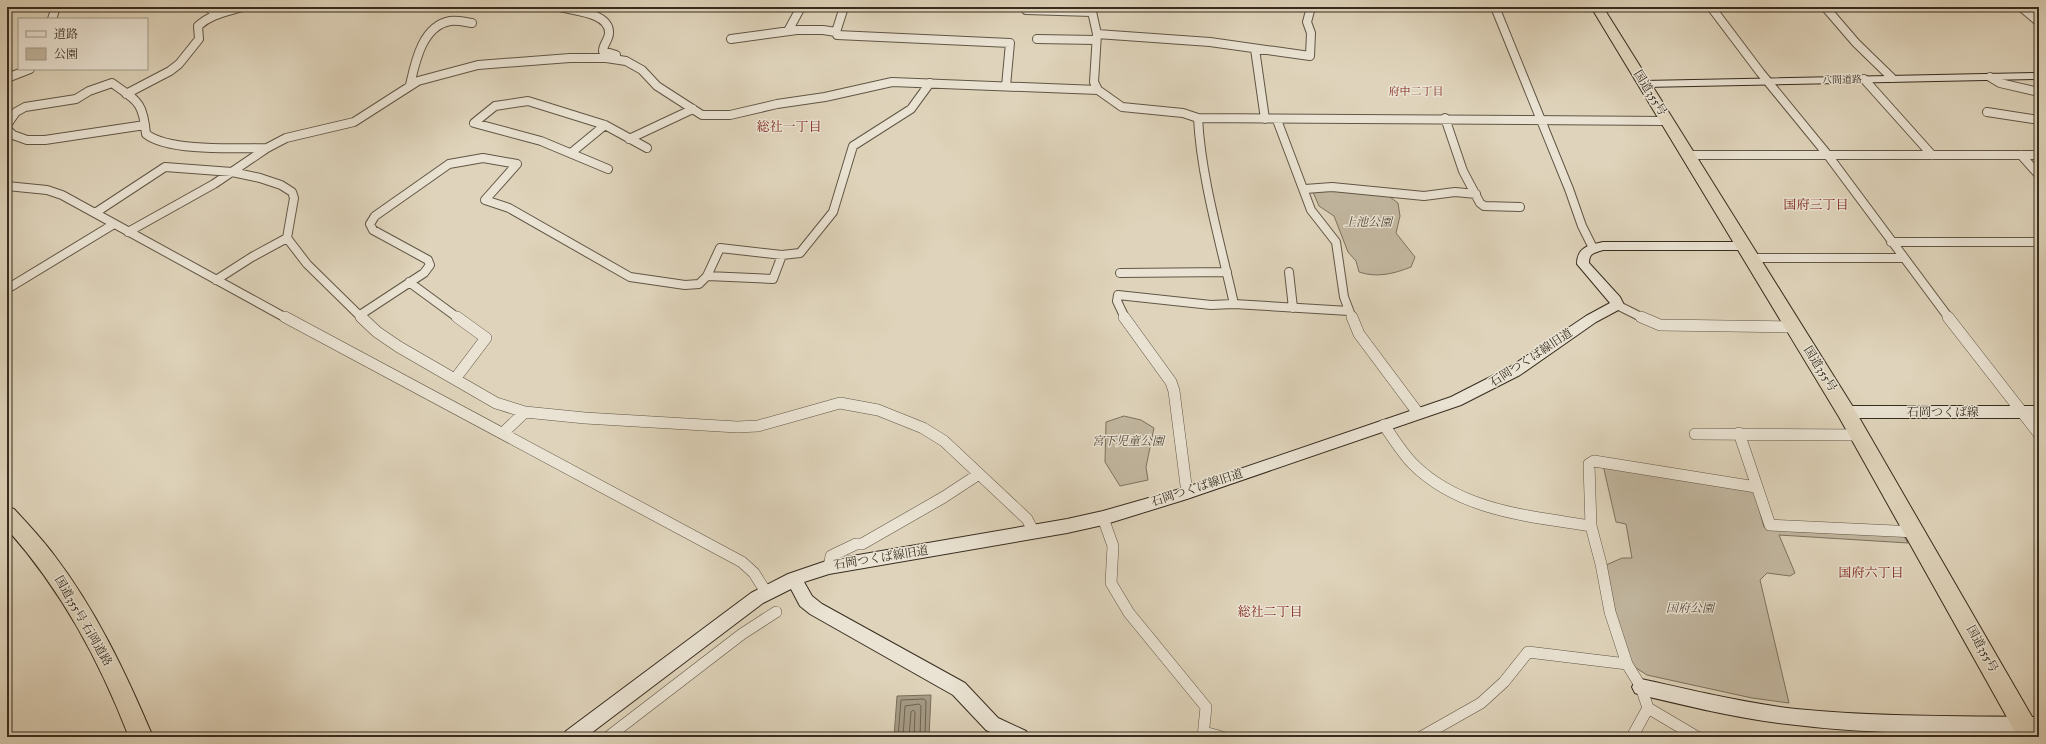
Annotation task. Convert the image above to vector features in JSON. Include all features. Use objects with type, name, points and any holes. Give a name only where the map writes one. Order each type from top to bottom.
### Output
[{"type":"highway","name":"国道355号","points":[[1597,7],[1860,435],[2032,729]]},
{"type":"highway","name":"国道355号 石岡道路","points":[[7,515],[46,560],[69,593],[113,672],[142,737]]},
{"type":"street","points":[[52,18],[56,7]]},
{"type":"street","points":[[208,7],[216,14]]},
{"type":"street","points":[[126,94],[175,68],[198,42],[200,36],[198,26],[203,21],[216,14],[242,7]]},
{"type":"street","points":[[560,7],[599,18],[609,28],[609,33],[602,48],[603,50],[615,54],[635,65],[657,86],[693,109],[710,117],[723,116],[784,102],[837,95],[879,83],[930,83],[1098,90]]},
{"type":"street","points":[[788,31],[801,7]]},
{"type":"street","points":[[836,32],[844,7]]},
{"type":"street","points":[[1037,39],[1096,37],[1210,42],[1255,50],[1310,56],[1310,34],[1307,22],[1311,7]]},
{"type":"street","points":[[1495,7],[1582,226],[1593,248]]},
{"type":"street","points":[[1711,7],[1827,154],[1903,258],[2039,434]]},
{"type":"street","points":[[1826,7],[1856,43],[1892,78]]},
{"type":"street","points":[[2021,7],[2039,22]]},
{"type":"street","points":[[1026,10],[1092,9],[1096,37],[1094,82],[1098,90],[1122,107],[1177,112],[1198,118],[1277,120],[1445,118],[1668,121]]},
{"type":"street","points":[[410,85],[415,63],[422,44],[435,30],[446,22],[472,23]]},
{"type":"street","points":[[731,39],[754,37],[764,33],[826,30],[836,32],[837,35],[874,38],[1010,42],[1006,86]]},
{"type":"street","points":[[1255,50],[1265,119]]},
{"type":"street","points":[[128,232],[232,172],[267,148],[286,138],[354,122],[418,81],[466,67],[489,63],[594,57],[626,61]]},
{"type":"street","points":[[7,78],[27,70]]},
{"type":"street","name":"八間道路","points":[[1644,84],[2039,76]]},
{"type":"street","points":[[1990,77],[2000,83],[2039,92]]},
{"type":"street","points":[[1864,79],[1932,155]]},
{"type":"street","points":[[7,125],[16,112],[25,108],[76,99],[101,86],[112,83],[141,103],[145,114],[147,136],[152,139],[187,147],[267,148]]},
{"type":"street","points":[[360,315],[408,282],[424,274],[430,266],[428,260],[373,230],[370,224],[375,216],[449,164],[483,158],[496,159],[517,164],[486,200],[509,208],[630,278],[685,285],[699,284],[707,276],[720,248],[782,255],[800,253],[833,212],[853,146],[911,109],[930,83]]},
{"type":"street","points":[[608,169],[533,138],[500,130],[488,129],[474,123],[495,106],[528,101],[605,125],[646,148]]},
{"type":"street","points":[[629,138],[693,109]]},
{"type":"street","points":[[1987,112],[2039,120]]},
{"type":"street","points":[[1198,118],[1200,145],[1234,304]]},
{"type":"street","points":[[1445,118],[1463,170],[1484,206],[1520,207]]},
{"type":"street","points":[[1277,120],[1305,189],[1311,210],[1336,242],[1339,254],[1344,297],[1349,311],[1366,344],[1418,413]]},
{"type":"street","points":[[7,129],[13,135],[27,140],[45,140],[145,125]]},
{"type":"street","points":[[571,153],[605,125]]},
{"type":"street","points":[[1689,155],[1827,154],[2039,156]]},
{"type":"street","points":[[2022,155],[2039,175]]},
{"type":"street","points":[[95,213],[165,167],[195,168],[232,172],[260,178],[281,185],[292,192],[294,198],[286,238],[216,280]]},
{"type":"street","points":[[7,186],[53,191],[95,213],[216,280],[742,562],[754,573],[766,592]]},
{"type":"street","points":[[1305,189],[1332,187],[1424,196],[1456,192],[1476,194]]},
{"type":"street","points":[[7,289],[114,224]]},
{"type":"street","points":[[286,238],[307,264],[377,332],[399,347],[496,403],[524,412],[585,418],[737,427],[758,426],[840,404],[878,410],[923,428],[944,442],[1027,519],[1034,532]]},
{"type":"street","points":[[1891,242],[2039,242]]},
{"type":"street","points":[[1794,327],[1660,325],[1617,305],[1615,300],[1583,264],[1583,256],[1593,248],[1603,246],[1903,258]]},
{"type":"street","points":[[707,276],[773,279],[782,255]]},
{"type":"street","points":[[1120,273],[1227,272]]},
{"type":"street","points":[[1289,272],[1293,308]]},
{"type":"street","points":[[408,282],[486,338],[455,379]]},
{"type":"street","points":[[1187,493],[1174,391],[1171,382],[1122,312],[1117,301],[1118,295],[1211,305],[1234,304],[1349,311]]},
{"type":"street","name":"石岡つくば線旧道","points":[[572,737],[766,592],[794,579],[829,567],[1034,532],[1103,518],[1187,493],[1456,401],[1515,371],[1591,319],[1617,305]]},
{"type":"street","points":[[503,434],[524,412]]},
{"type":"street","name":"石岡つくば線","points":[[1846,412],[2039,412]]},
{"type":"street","points":[[1384,425],[1413,464],[1435,482],[1460,495],[1497,509],[1591,526]]},
{"type":"street","points":[[1695,434],[1860,435]]},
{"type":"street","points":[[1739,434],[1770,525],[1916,532]]},
{"type":"street","points":[[1698,737],[1648,708],[1641,687],[1627,664],[1610,612],[1598,550],[1591,526],[1589,464],[1592,461],[1756,487]]},
{"type":"street","points":[[829,567],[831,556],[869,540],[944,498],[979,474]]},
{"type":"street","points":[[1103,518],[1114,546],[1111,583],[1129,613],[1206,707],[1204,734],[1222,737]]},
{"type":"street","points":[[794,579],[806,601],[816,609],[959,689],[992,724],[1020,737]]},
{"type":"street","points":[[608,737],[742,634],[776,612]]},
{"type":"street","points":[[1421,737],[1481,703],[1504,682],[1528,652],[1627,664]]},
{"type":"street","points":[[1641,687],[1744,709],[1795,716],[1908,725],[2032,729]]},
{"type":"street","points":[[1632,737],[1648,708]]},
{"type":"green space","name":"上池公園","points":[[1339,190],[1386,194],[1398,203],[1400,216],[1396,233],[1415,257],[1411,267],[1398,272],[1379,275],[1359,272],[1356,261],[1348,252],[1334,216],[1319,206],[1313,192]]},
{"type":"green space","name":"宮下児童公園","points":[[1124,416],[1141,420],[1154,428],[1146,467],[1148,480],[1120,486],[1105,462],[1106,422]]},
{"type":"green space","name":"国府公園","points":[[1603,465],[1754,491],[1764,527],[1903,535],[1908,543],[1779,535],[1795,573],[1790,576],[1767,573],[1760,580],[1789,703],[1752,698],[1647,675],[1633,666],[1619,630],[1606,565],[1622,558],[1632,558],[1626,524],[1616,522]]},
{"type":"water","points":[[931,695],[929,737],[894,737],[897,696]]},
{"type":"district","name":"府中二丁目","points":[[1416,91]]},
{"type":"district","name":"総社一丁目","points":[[789,127]]},
{"type":"district","name":"国府三丁目","points":[[1816,205]]},
{"type":"district","name":"国府六丁目","points":[[1871,573]]},
{"type":"district","name":"総社二丁目","points":[[1270,612]]}]
